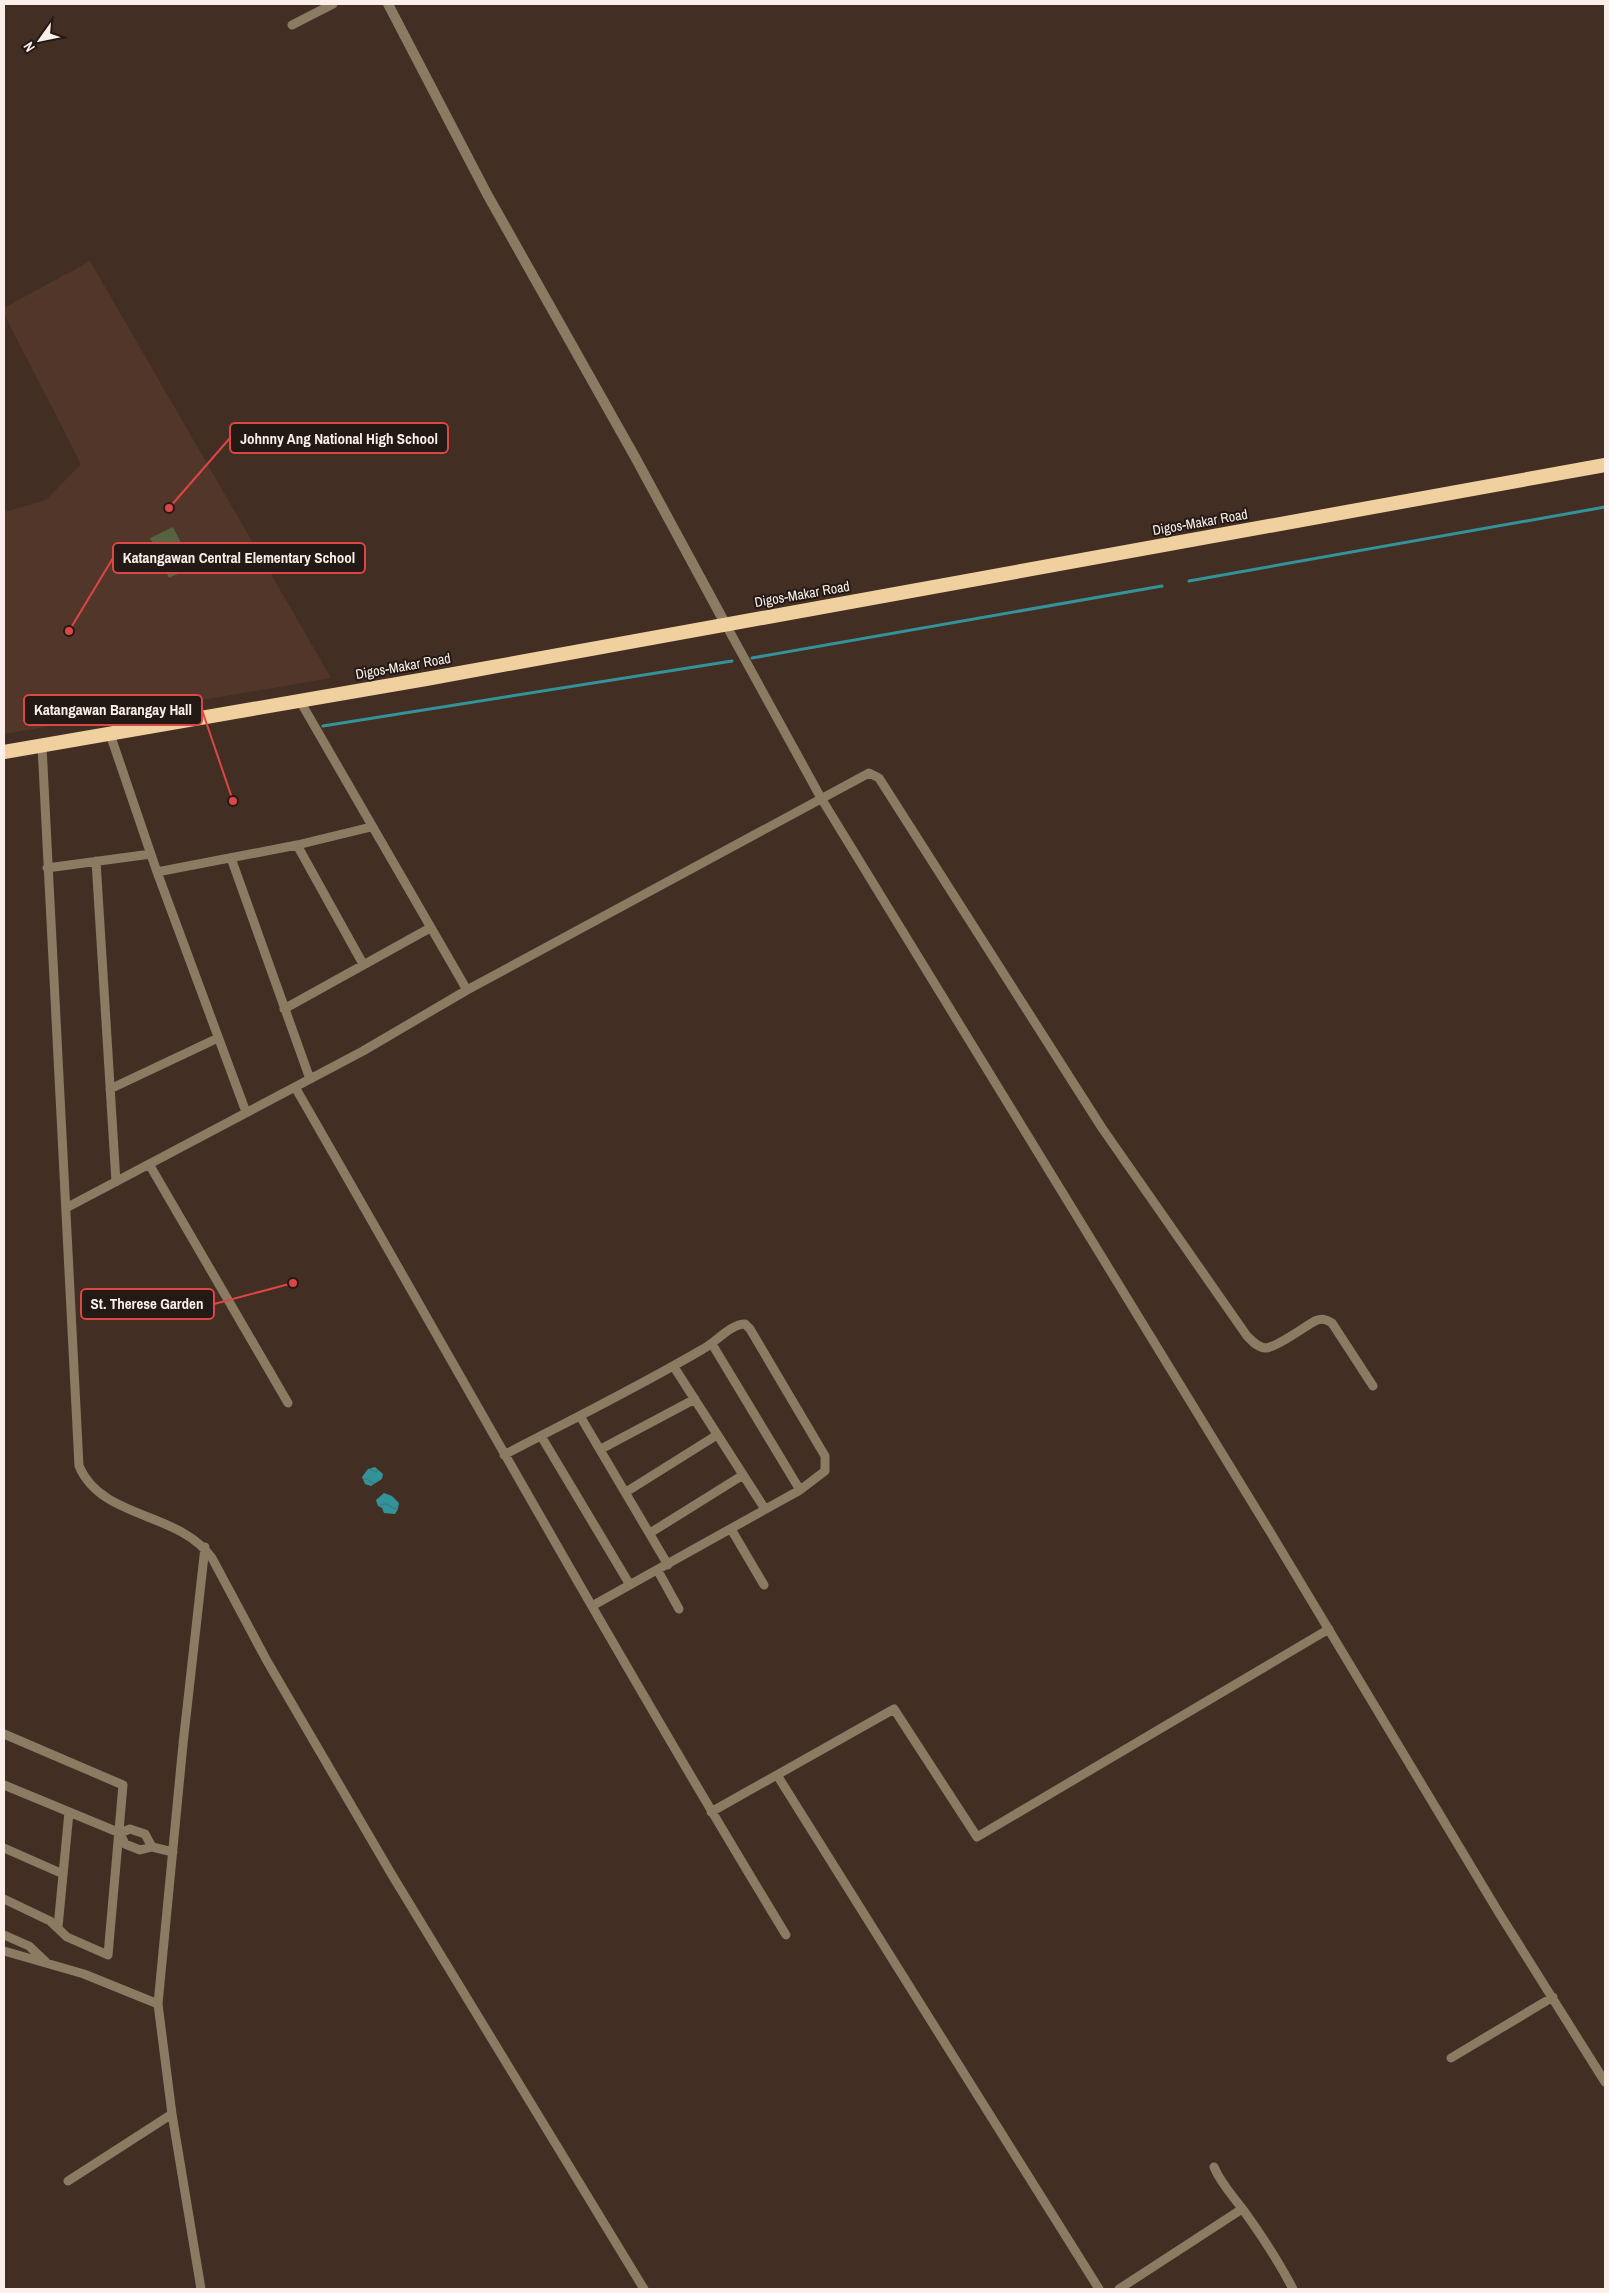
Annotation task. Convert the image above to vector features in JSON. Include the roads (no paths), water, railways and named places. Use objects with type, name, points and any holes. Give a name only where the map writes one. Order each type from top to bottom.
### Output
[{"type":"highway","name":"Digos-Makar Road","points":[[4,752],[300,701],[1605,465]]},
{"type":"street","points":[[292,24],[334,4]]},
{"type":"street","points":[[388,4],[486,194],[635,457],[821,798],[1329,1629],[1499,1912],[1605,2082]]},
{"type":"street","points":[[300,701],[371,827],[467,990]]},
{"type":"street","points":[[110,734],[157,872],[246,1112]]},
{"type":"street","points":[[42,746],[78,1456],[81,1471],[88,1483],[101,1495],[186,1532],[204,1547],[267,1661],[392,1875],[644,2289]]},
{"type":"street","points":[[66,1208],[363,1051],[467,990],[869,773],[879,778],[1102,1128],[1246,1336],[1256,1345],[1266,1348],[1275,1345],[1314,1320],[1320,1318],[1327,1319],[1332,1323],[1373,1386]]},
{"type":"street","points":[[157,872],[297,845],[371,827]]},
{"type":"street","points":[[297,845],[363,964]]},
{"type":"street","points":[[47,868],[151,854]]},
{"type":"street","points":[[231,858],[310,1079]]},
{"type":"street","points":[[96,861],[116,1182]]},
{"type":"street","points":[[284,1008],[430,928]]},
{"type":"street","points":[[110,1089],[218,1038]]},
{"type":"street","points":[[295,1087],[504,1455],[711,1812],[786,1935]]},
{"type":"street","points":[[150,1164],[288,1402]]},
{"type":"street","points":[[504,1455],[674,1366],[712,1344],[741,1324],[745,1324],[750,1329],[825,1456],[826,1471],[800,1490],[658,1571],[592,1606]]},
{"type":"street","points":[[712,1344],[800,1490]]},
{"type":"street","points":[[674,1366],[765,1509]]},
{"type":"street","points":[[601,1449],[695,1399]]},
{"type":"street","points":[[580,1416],[668,1565]]},
{"type":"street","points":[[626,1492],[717,1435]]},
{"type":"street","points":[[541,1436],[630,1585]]},
{"type":"street","points":[[650,1533],[743,1475]]},
{"type":"street","points":[[731,1529],[764,1585]]},
{"type":"street","points":[[201,2289],[172,2114],[158,2004],[204,1547]]},
{"type":"street","points":[[658,1571],[679,1608]]},
{"type":"street","points":[[711,1812],[894,1709],[977,1837],[1329,1629]]},
{"type":"street","points":[[4,1734],[123,1785],[108,1955],[67,1936],[58,1927],[39,1915],[4,1899]]},
{"type":"street","points":[[777,1775],[1098,2289]]},
{"type":"street","points":[[4,1785],[120,1833],[125,1844],[140,1850],[152,1847],[173,1852]]},
{"type":"street","points":[[58,1927],[69,1812]]},
{"type":"street","points":[[120,1833],[130,1829],[145,1834],[152,1847]]},
{"type":"street","points":[[4,1848],[63,1874]]},
{"type":"street","points":[[4,1935],[30,1946],[48,1964]]},
{"type":"street","points":[[4,1952],[84,1974],[158,2004]]},
{"type":"street","points":[[1451,2058],[1553,1997]]},
{"type":"street","points":[[68,2181],[172,2114]]},
{"type":"street","points":[[1214,2167],[1225,2189],[1242,2209],[1282,2267],[1293,2289]]},
{"type":"street","points":[[1119,2289],[1242,2209]]},
{"type":"water","points":[[375,1467],[383,1474],[382,1479],[371,1486],[365,1484],[362,1477],[368,1469]]},
{"type":"water","points":[[384,1493],[392,1496],[399,1503],[395,1514],[384,1513],[382,1508],[378,1506],[376,1500]]},
{"type":"waterway","points":[[1189,581],[1605,507]]},
{"type":"waterway","points":[[752,658],[1162,586]]},
{"type":"waterway","points":[[323,726],[732,661]]},
{"type":"place","name":"Johnny Ang National High School","points":[[169,508]]},
{"type":"place","name":"Katangawan Central Elementary School","points":[[69,631]]},
{"type":"place","name":"Katangawan Barangay Hall","points":[[233,801]]},
{"type":"place","name":"St. Therese Garden","points":[[293,1283]]}]
